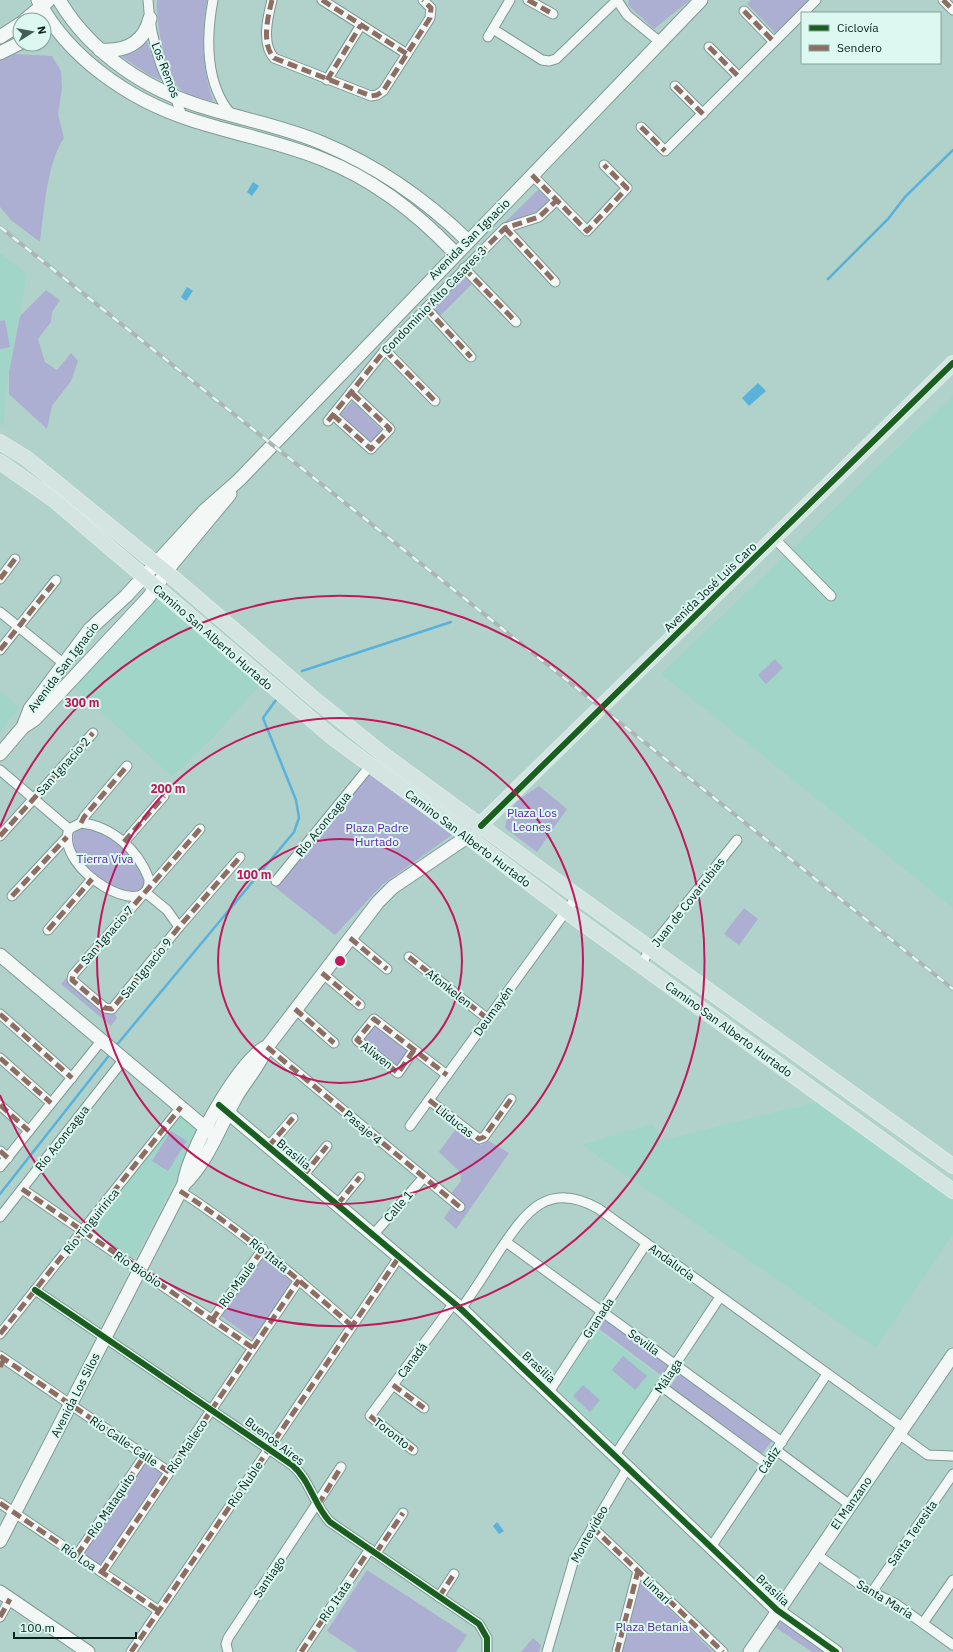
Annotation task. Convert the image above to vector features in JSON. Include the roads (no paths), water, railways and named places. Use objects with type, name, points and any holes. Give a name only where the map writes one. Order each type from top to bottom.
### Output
[{"type":"main road","name":"Avenida José Luis Caro","points":[[467,837],[481,826],[953,363]]},
{"type":"main road","name":"Camino San Alberto Hurtado","points":[[0,442],[36,466],[167,572],[343,723],[577,896],[953,1166]]},
{"type":"main road","name":"Camino San Alberto Hurtado","points":[[0,462],[54,500],[288,702],[370,766],[677,992],[953,1191]]},
{"type":"main road","points":[[677,992],[688,976]]},
{"type":"street","name":"Los Remos","points":[[148,0],[150,18],[161,64],[177,98],[182,117]]},
{"type":"street","points":[[213,0],[209,41],[212,72],[217,93],[231,114]]},
{"type":"street","points":[[272,0],[267,44],[272,56],[368,96],[377,95],[383,91],[431,15],[430,6],[423,0]]},
{"type":"street","points":[[322,0],[407,54]]},
{"type":"street","points":[[510,0],[490,33],[542,60],[556,59],[617,0],[627,15],[660,42]]},
{"type":"street","points":[[528,0],[553,14]]},
{"type":"street","name":"Avenida San Ignacio","points":[[23,727],[28,713],[63,663],[90,630],[126,596],[209,506],[239,480],[454,252],[532,175],[701,0]]},
{"type":"street","points":[[805,12],[816,0]]},
{"type":"street","points":[[33,12],[43,2]]},
{"type":"street","points":[[43,2],[45,12]]},
{"type":"street","points":[[52,16],[61,4],[100,50],[133,75],[177,98],[270,124],[350,155],[383,174],[436,212],[467,240]]},
{"type":"street","points":[[744,11],[774,42]]},
{"type":"street","points":[[641,127],[665,151],[801,16]]},
{"type":"street","points":[[100,50],[120,49],[134,44],[143,36],[150,18]]},
{"type":"street","points":[[327,80],[361,24]]},
{"type":"street","points":[[52,27],[102,72],[144,100],[182,117],[271,141],[316,156],[341,167],[374,186],[419,218],[454,252]]},
{"type":"street","points":[[0,37],[12,29]]},
{"type":"street","points":[[0,53],[12,46]]},
{"type":"street","points":[[709,47],[739,77]]},
{"type":"street","points":[[675,86],[703,114]]},
{"type":"street","points":[[316,156],[321,150],[322,143]]},
{"type":"street","points":[[532,175],[587,231],[627,188],[604,166]]},
{"type":"street","points":[[374,186],[378,178],[383,174]]},
{"type":"street","name":"Condominio Alto Casares 3","points":[[351,392],[390,429],[371,449],[330,418],[351,392],[385,350],[505,228],[539,216],[557,200]]},
{"type":"street","points":[[505,228],[555,282]]},
{"type":"street","points":[[464,268],[516,322]]},
{"type":"street","points":[[426,308],[471,357]]},
{"type":"street","points":[[385,350],[435,401]]},
{"type":"street","name":"Avenida San Ignacio","points":[[23,727],[35,719],[128,621],[225,502],[239,480]]},
{"type":"street","points":[[775,539],[831,596]]},
{"type":"street","points":[[0,579],[15,560]]},
{"type":"street","points":[[0,650],[56,580]]},
{"type":"street","points":[[0,612],[63,663]]},
{"type":"street","points":[[0,754],[23,727]]},
{"type":"street","name":"San Ignacio 2","points":[[0,836],[94,733]]},
{"type":"street","points":[[12,896],[68,833],[81,823],[84,817],[127,766]]},
{"type":"street","name":"Río Aconcagua","points":[[276,881],[370,766]]},
{"type":"street","points":[[0,770],[68,833],[72,855],[92,879],[108,890],[124,896],[137,896],[145,892],[149,884],[146,872],[124,842],[103,829],[81,823]]},
{"type":"street","points":[[124,842],[164,796]]},
{"type":"street","name":"San Ignacio 7","points":[[112,1009],[105,1008],[72,980],[73,976],[200,829]]},
{"type":"street","name":"Avenida Los Silos","points":[[0,1541],[182,1188],[189,1164],[211,1132],[223,1109],[241,1089],[259,1064],[267,1046],[370,911],[393,887],[467,837]]},
{"type":"street","name":"Juan de Covarrubias","points":[[640,965],[650,949],[736,840]]},
{"type":"street","name":"San Ignacio 9","points":[[112,1009],[179,927],[240,858]]},
{"type":"street","points":[[48,930],[92,879]]},
{"type":"street","points":[[145,892],[167,910],[179,927]]},
{"type":"street","name":"Deumayén","points":[[410,1126],[577,896]]},
{"type":"street","points":[[167,910],[188,917]]},
{"type":"street","points":[[350,938],[386,969]]},
{"type":"street","points":[[0,955],[211,1132]]},
{"type":"street","name":"Afonkelen","points":[[409,957],[488,1019]]},
{"type":"street","points":[[322,973],[360,1005]]},
{"type":"street","points":[[295,1008],[334,1043]]},
{"type":"street","points":[[0,1014],[72,1078]]},
{"type":"street","name":"Aliwen","points":[[414,1050],[398,1073],[357,1040],[374,1019],[447,1075]]},
{"type":"street","points":[[0,1167],[72,1078],[105,1043]]},
{"type":"street","name":"Pasaje 4","points":[[267,1046],[460,1207]]},
{"type":"street","points":[[0,1058],[51,1103]]},
{"type":"street","name":"Río Aconcagua","points":[[0,1217],[122,1058]]},
{"type":"street","name":"Lliducas","points":[[429,1100],[479,1139],[484,1137],[511,1099]]},
{"type":"street","points":[[0,1105],[29,1131]]},
{"type":"street","name":"Río Tinguiririca","points":[[0,1334],[181,1108]]},
{"type":"street","name":"Brasilia","points":[[223,1109],[458,1306],[777,1610],[836,1652]]},
{"type":"street","points":[[268,1147],[293,1118]]},
{"type":"street","points":[[302,1176],[327,1146]]},
{"type":"street","points":[[0,1151],[8,1158]]},
{"type":"street","points":[[337,1205],[360,1177]]},
{"type":"street","name":"Calle 1","points":[[373,1235],[424,1177]]},
{"type":"street","name":"Río Itata","points":[[182,1188],[263,1249],[352,1326]]},
{"type":"street","name":"Río Biobío","points":[[22,1189],[253,1348]]},
{"type":"street","name":"Andalucía","points":[[458,1306],[524,1217],[534,1208],[549,1200],[567,1198],[593,1205],[827,1374],[901,1431],[928,1455],[953,1456]]},
{"type":"street","name":"Sevilla","points":[[506,1242],[782,1442]]},
{"type":"street","name":"Granada","points":[[549,1392],[646,1244]]},
{"type":"street","name":"Río Maule","points":[[212,1320],[263,1249]]},
{"type":"street","name":"Río Ñuble","points":[[131,1652],[399,1256]]},
{"type":"street","name":"Río Malleco","points":[[102,1572],[299,1280]]},
{"type":"street","name":"Buenos Aires","points":[[35,1290],[97,1334],[105,1337],[212,1409],[296,1468],[330,1522],[482,1627],[487,1638],[487,1652]]},
{"type":"street","name":"Málaga","points":[[615,1455],[720,1297]]},
{"type":"street","name":"Canadá","points":[[370,1416],[393,1385],[458,1306]]},
{"type":"street","name":"El Manzano","points":[[750,1652],[777,1610],[953,1355]]},
{"type":"street","name":"Río Calle-Calle","points":[[1,1361],[70,1404],[170,1472]]},
{"type":"street","name":"Cádiz","points":[[711,1547],[827,1374]]},
{"type":"street","points":[[393,1385],[424,1408]]},
{"type":"street","points":[[661,1386],[767,1464]]},
{"type":"street","name":"Toronto","points":[[370,1416],[413,1450]]},
{"type":"street","points":[[776,1450],[850,1504]]},
{"type":"street","name":"Río Mataquito","points":[[77,1555],[145,1455]]},
{"type":"street","name":"Santiago","points":[[228,1652],[226,1647],[228,1638],[318,1504],[341,1467]]},
{"type":"street","name":"Montevideo","points":[[547,1652],[574,1558],[628,1467]]},
{"type":"street","name":"Santa Teresita","points":[[872,1592],[953,1474]]},
{"type":"street","name":"Río Loa","points":[[0,1503],[159,1611]]},
{"type":"street","name":"Río Itata","points":[[301,1652],[373,1551],[403,1513]]},
{"type":"street","name":"Limarí","points":[[592,1527],[723,1652]]},
{"type":"street","name":"Santa María","points":[[816,1554],[872,1592],[891,1601],[953,1645]]},
{"type":"street","points":[[617,1652],[638,1571]]},
{"type":"street","points":[[439,1597],[454,1574]]},
{"type":"street","points":[[923,1623],[953,1580]]},
{"type":"street","points":[[0,1617],[5,1595],[88,1652]]},
{"type":"waterway","points":[[828,279],[888,219],[905,197],[953,150]]},
{"type":"waterway","points":[[302,671],[451,622]]},
{"type":"waterway","points":[[115,1047],[294,832],[299,818],[296,800],[263,718],[276,700]]},
{"type":"waterway","points":[[0,1194],[111,1053]]},
{"type":"railway","points":[[0,227],[953,989]]},
{"type":"park label","name":"Plaza Los Leones","points":[[532,819]]},
{"type":"park label","name":"Plaza Padre Hurtado","points":[[377,834]]},
{"type":"park label","name":"Tierra Viva","points":[[105,858]]},
{"type":"park label","name":"Plaza Betania","points":[[652,1626]]}]
